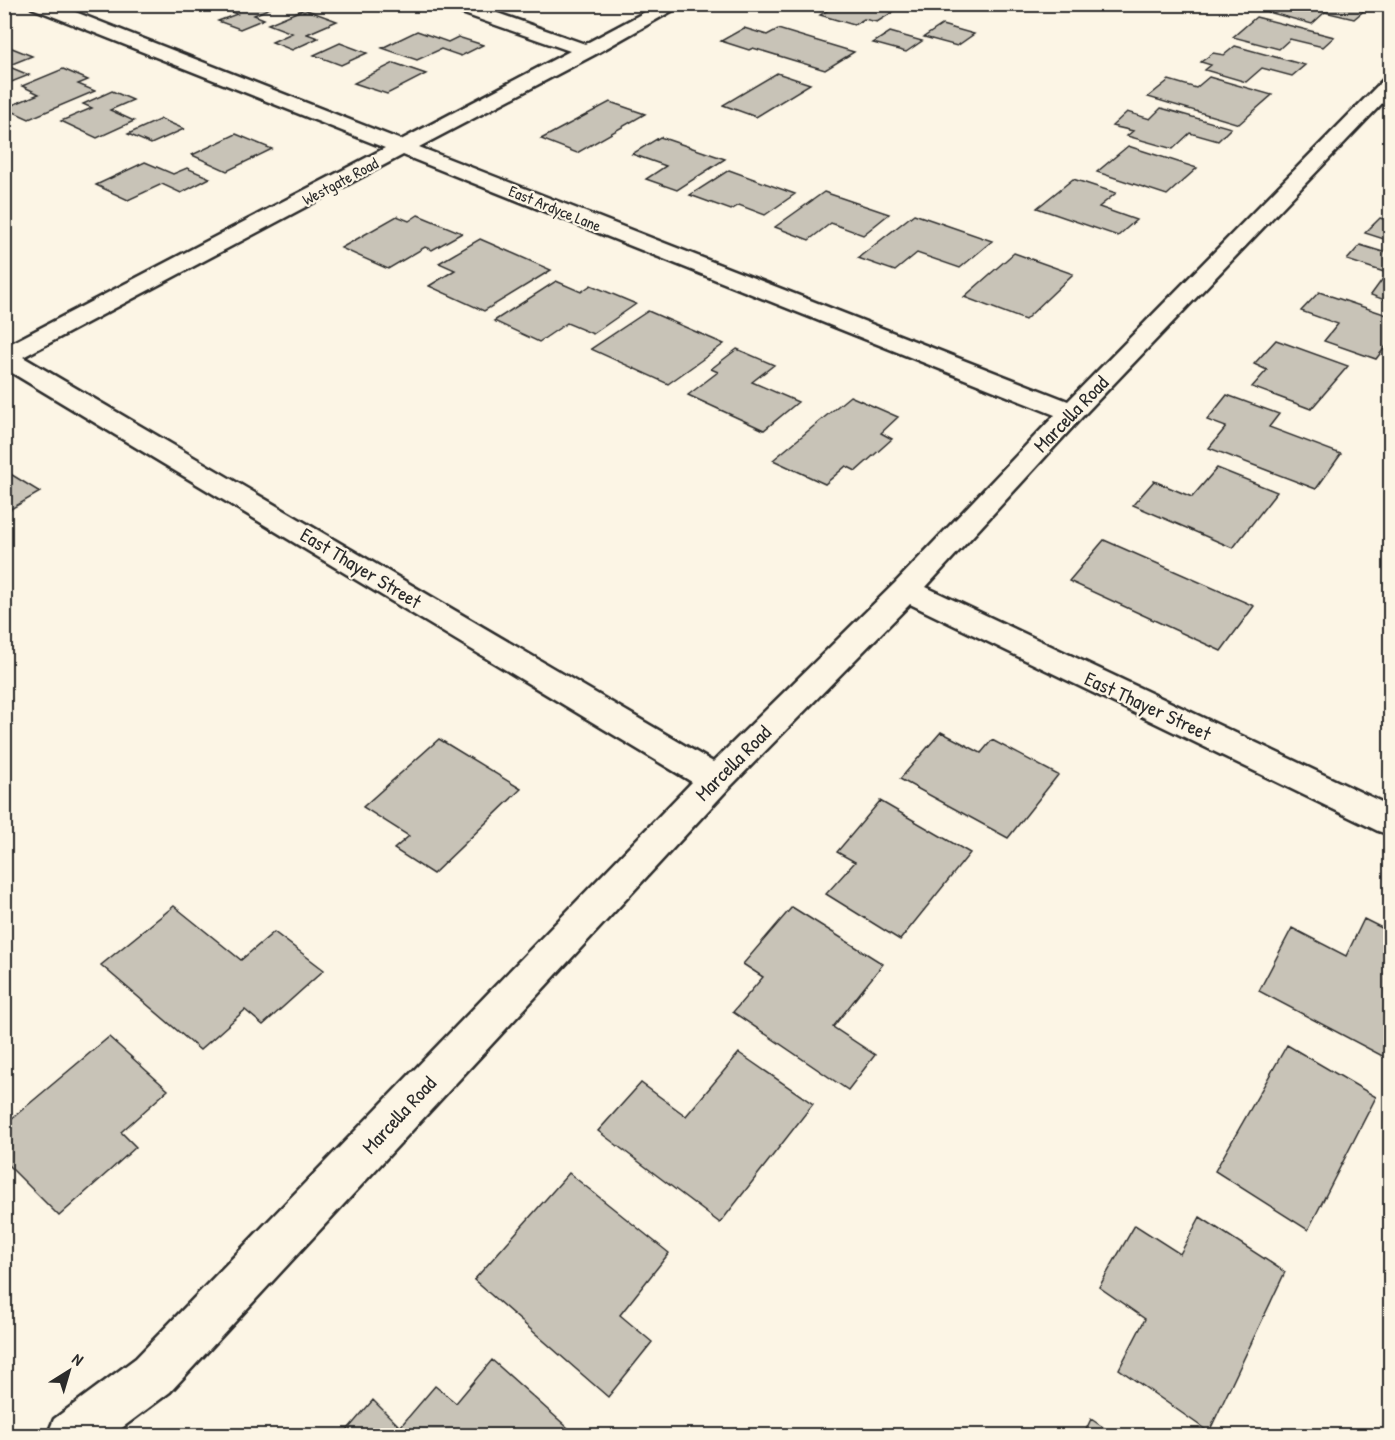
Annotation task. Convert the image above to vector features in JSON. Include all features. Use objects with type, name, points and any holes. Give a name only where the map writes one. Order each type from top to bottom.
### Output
[{"type":"street","name":"East Ardyce Lane","points":[[38,4],[1072,412]]},
{"type":"street","points":[[453,4],[587,51]]},
{"type":"street","name":"Westgate Road","points":[[5,357],[675,4]]},
{"type":"street","name":"Marcella Road","points":[[71,1436],[153,1375],[716,780],[906,590],[1072,412],[1390,84]]},
{"type":"street","name":"East Thayer Street","points":[[5,357],[716,780]]},
{"type":"street","name":"East Thayer Street","points":[[906,590],[1390,821]]},
{"type":"building","points":[[217,4],[279,4],[254,15],[264,19],[240,29],[218,21],[237,14],[214,6]]},
{"type":"building","points":[[838,4],[866,4],[893,12],[877,22],[864,19],[854,25],[820,15]]},
{"type":"building","points":[[1278,4],[1354,4],[1367,8],[1354,19],[1325,12],[1312,24],[1268,12]]},
{"type":"building","points":[[304,9],[337,21],[307,34],[318,38],[292,50],[272,42],[292,33],[268,24]]},
{"type":"building","points":[[1256,17],[1334,37],[1323,47],[1290,39],[1279,49],[1233,37]]},
{"type":"building","points":[[942,25],[974,34],[957,46],[924,37]]},
{"type":"building","points":[[744,28],[767,35],[778,29],[854,52],[825,70],[753,48],[749,50],[721,41]]},
{"type":"building","points":[[417,31],[448,42],[458,37],[483,45],[461,56],[441,49],[417,60],[382,48]]},
{"type":"building","points":[[890,32],[922,41],[906,52],[873,43]]},
{"type":"building","points":[[340,43],[367,53],[341,65],[314,55]]},
{"type":"building","points":[[1235,46],[1305,65],[1292,76],[1262,68],[1246,82],[1205,70],[1211,65],[1201,62],[1213,53],[1224,55]]},
{"type":"building","points":[[12,48],[32,56],[7,66],[29,75],[4,85],[4,51]]},
{"type":"building","points":[[394,63],[426,74],[387,94],[354,83]]},
{"type":"building","points":[[63,69],[88,80],[78,84],[95,91],[29,119],[5,108],[39,94],[22,86]]},
{"type":"building","points":[[777,73],[810,84],[756,117],[723,105]]},
{"type":"building","points":[[1209,77],[1272,95],[1239,124],[1148,97],[1169,80],[1196,88]]},
{"type":"building","points":[[112,91],[133,100],[110,110],[134,121],[97,138],[61,121],[92,108],[83,104]]},
{"type":"building","points":[[610,102],[645,114],[577,153],[541,139]]},
{"type":"building","points":[[1161,108],[1231,128],[1218,141],[1190,133],[1173,149],[1127,136],[1133,131],[1112,126],[1127,112],[1150,119]]},
{"type":"building","points":[[161,119],[184,129],[151,144],[128,134]]},
{"type":"building","points":[[236,134],[272,149],[227,171],[192,155]]},
{"type":"building","points":[[660,137],[725,159],[677,190],[646,179],[666,166],[632,154]]},
{"type":"building","points":[[1128,146],[1197,168],[1167,195],[1097,172]]},
{"type":"building","points":[[145,162],[173,174],[187,168],[210,178],[181,193],[162,184],[128,200],[96,185]]},
{"type":"building","points":[[729,170],[795,194],[765,215],[739,205],[731,210],[690,195]]},
{"type":"building","points":[[1073,179],[1116,193],[1099,207],[1136,220],[1118,236],[1037,208]]},
{"type":"building","points":[[824,192],[889,214],[863,235],[831,223],[809,240],[775,227]]},
{"type":"building","points":[[914,214],[992,241],[960,268],[917,253],[895,271],[858,258]]},
{"type":"building","points":[[418,215],[462,233],[432,250],[425,247],[388,269],[341,248],[397,216],[409,221]]},
{"type":"building","points":[[1380,218],[1390,221],[1390,241],[1365,233]]},
{"type":"building","points":[[480,239],[551,270],[484,311],[429,286],[455,270],[439,263]]},
{"type":"building","points":[[1360,245],[1390,254],[1390,302],[1371,295],[1387,273],[1347,260]]},
{"type":"building","points":[[1014,253],[1073,274],[1025,320],[964,297]]},
{"type":"building","points":[[556,281],[581,292],[591,285],[636,304],[593,334],[567,323],[539,342],[494,321]]},
{"type":"building","points":[[1319,292],[1390,316],[1390,341],[1376,359],[1324,341],[1338,324],[1301,311]]},
{"type":"building","points":[[648,311],[724,344],[668,384],[591,349]]},
{"type":"building","points":[[1276,340],[1348,366],[1311,409],[1252,387],[1267,370],[1254,364]]},
{"type":"building","points":[[737,349],[774,365],[752,382],[798,402],[764,430],[688,395],[718,372],[711,369]]},
{"type":"building","points":[[1227,395],[1279,414],[1269,427],[1341,454],[1316,489],[1209,448],[1226,427],[1207,420]]},
{"type":"building","points":[[850,396],[898,417],[881,433],[892,439],[856,471],[846,466],[825,484],[773,460]]},
{"type":"building","points":[[1217,468],[1277,492],[1233,548],[1133,505],[1154,481],[1192,497]]},
{"type":"building","points":[[4,470],[40,492],[4,513]]},
{"type":"building","points":[[1104,540],[1254,606],[1221,651],[1069,581]]},
{"type":"building","points":[[941,732],[981,753],[992,740],[1058,775],[1008,838],[900,779]]},
{"type":"building","points":[[439,739],[521,789],[433,874],[394,849],[409,836],[363,807]]},
{"type":"building","points":[[880,801],[970,853],[900,940],[826,894],[855,862],[837,852]]},
{"type":"building","points":[[174,906],[241,960],[274,932],[324,970],[263,1025],[245,1010],[200,1050],[101,965]]},
{"type":"building","points":[[792,907],[883,964],[833,1027],[875,1055],[848,1090],[733,1012],[763,977],[743,964]]},
{"type":"building","points":[[1364,919],[1390,932],[1390,1060],[1259,991],[1292,928],[1346,956]]},
{"type":"building","points":[[109,1037],[168,1090],[121,1132],[136,1147],[59,1216],[4,1161],[4,1125]]},
{"type":"building","points":[[1287,1045],[1376,1097],[1308,1230],[1215,1171]]},
{"type":"building","points":[[739,1053],[813,1104],[720,1223],[598,1131],[641,1083],[686,1116]]},
{"type":"building","points":[[569,1173],[669,1253],[620,1315],[652,1342],[608,1397],[474,1280]]},
{"type":"building","points":[[1200,1217],[1285,1272],[1209,1432],[1119,1369],[1145,1319],[1099,1287],[1135,1225],[1180,1254]]},
{"type":"building","points":[[492,1360],[577,1436],[342,1436],[373,1400],[400,1427],[435,1386],[456,1403]]},
{"type":"building","points":[[1091,1419],[1116,1436],[1083,1436]]}]
